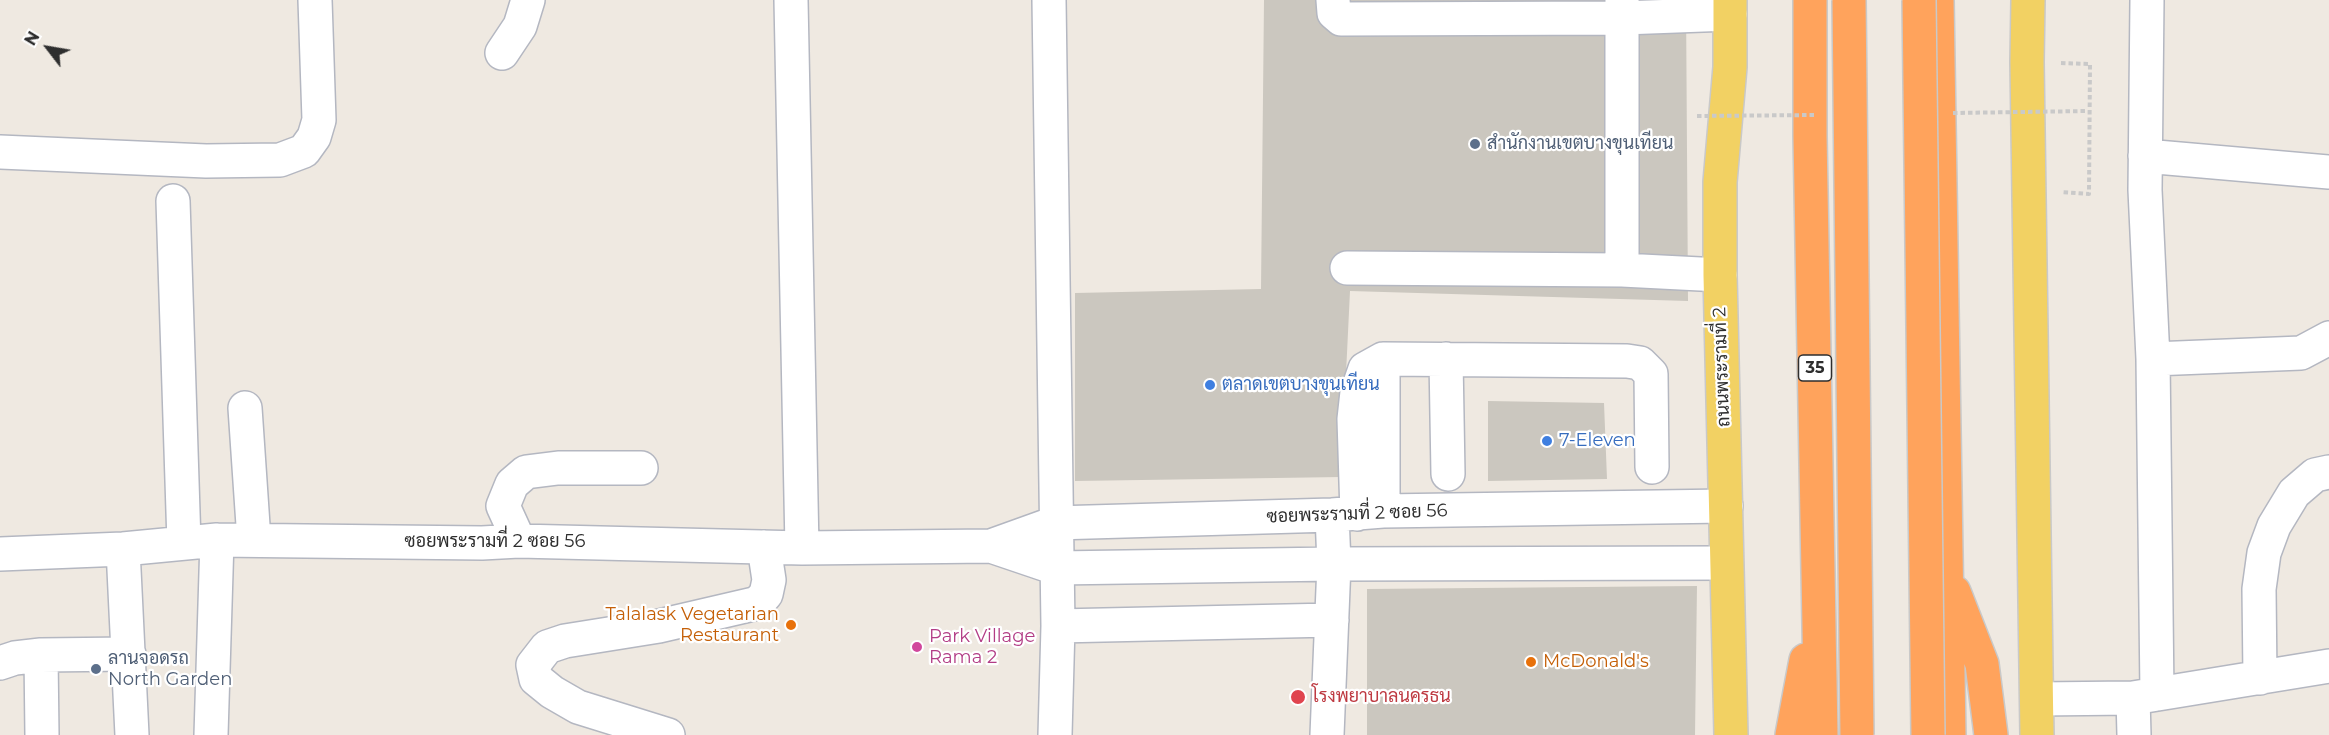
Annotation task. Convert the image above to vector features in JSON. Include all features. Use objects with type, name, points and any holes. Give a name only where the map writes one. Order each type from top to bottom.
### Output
[{"type":"highway","name":"35","points":[[1809,0],[1821,735]]},
{"type":"highway","points":[[1849,0],[1857,735]]},
{"type":"highway","points":[[1919,0],[1928,735]]},
{"type":"highway","points":[[1937,0],[1949,735]]},
{"type":"highway","points":[[1945,568],[1982,664],[1991,735]]},
{"type":"highway","points":[[1792,735],[1819,595]]},
{"type":"main road","points":[[2028,0],[2037,735]]},
{"type":"main road","name":"ถนนพระรามที่ 2","points":[[1730,7],[1730,67],[1720,182],[1720,275],[1731,735]]},
{"type":"street","points":[[0,152],[206,161],[280,160],[304,151],[314,137],[319,120],[315,0]]},
{"type":"street","points":[[502,53],[520,26],[528,0]]},
{"type":"street","points":[[791,0],[802,548]]},
{"type":"street","points":[[1049,0],[1058,626],[1055,735]]},
{"type":"street","points":[[1333,0],[1334,13],[1341,19],[1730,7]]},
{"type":"street","points":[[2133,735],[2145,696],[2153,359],[2145,156],[2146,0]]},
{"type":"street","points":[[1622,270],[1623,9]]},
{"type":"street","points":[[2145,156],[2329,172]]},
{"type":"street","points":[[173,201],[184,543]]},
{"type":"street","points":[[1347,268],[1622,270],[1720,275]]},
{"type":"street","points":[[2153,359],[2301,353],[2329,338]]},
{"type":"street","points":[[1327,735],[1334,564],[1357,514],[1354,419],[1357,392],[1365,369],[1383,359],[1640,363],[1652,374],[1652,467]]},
{"type":"street","points":[[1446,359],[1448,474]]},
{"type":"street","points":[[245,408],[254,540]]},
{"type":"street","points":[[519,541],[503,506],[512,484],[526,472],[558,468],[641,468]]},
{"type":"street","points":[[2260,678],[2259,589],[2264,553],[2274,526],[2294,493],[2315,475],[2329,472]]},
{"type":"street","name":"ซอยพระรามที่ 2 ซอย 56","points":[[0,554],[123,549],[217,540],[482,543],[519,541],[802,548],[991,546],[1055,523],[1726,506]]},
{"type":"street","points":[[211,735],[217,540]]},
{"type":"street","name":"ซอยพระรามที่ 2 ซอย 56","points":[[991,546],[1056,568],[1334,564],[1726,563]]},
{"type":"street","points":[[668,735],[578,707],[552,692],[536,679],[533,665],[547,647],[565,641],[659,626],[758,603],[766,594],[769,580],[764,547]]},
{"type":"street","points":[[123,549],[132,735]]},
{"type":"street","points":[[1058,626],[1332,620]]},
{"type":"street","points":[[0,663],[15,658],[41,656],[129,654]]},
{"type":"street","points":[[41,656],[42,735]]},
{"type":"street","points":[[2037,699],[2145,696],[2329,666]]},
{"type":"path","points":[[2089,194],[2090,64]]},
{"type":"building","name":"สำนักงานเขตบางขุนเทียน","points":[[1264,0],[1686,0],[1688,301],[1350,291],[1341,477],[1075,481],[1075,293],[1261,289]]},
{"type":"building","name":"7-Eleven","points":[[1488,401],[1604,403],[1607,479],[1488,481]]},
{"type":"building","name":"McDonald's","points":[[1697,586],[1695,735],[1367,735],[1367,589]]},
{"type":"place","name":"สำนักงานเขตบางขุนเทียน","points":[[1475,144]]},
{"type":"place","name":"ตลาดเขตบางขุนเทียน","points":[[1210,385]]},
{"type":"place","name":"7-Eleven","points":[[1547,441]]},
{"type":"place","name":"Talalask Vegetarian Restaurant","points":[[791,625]]},
{"type":"place","name":"Park Village Rama 2","points":[[917,647]]},
{"type":"place","name":"McDonald's","points":[[1531,662]]},
{"type":"place","name":"ลานจอดรถ North Garden","points":[[96,669]]},
{"type":"place","name":"โรงพยาบาลนครธน","points":[[1298,697]]}]
